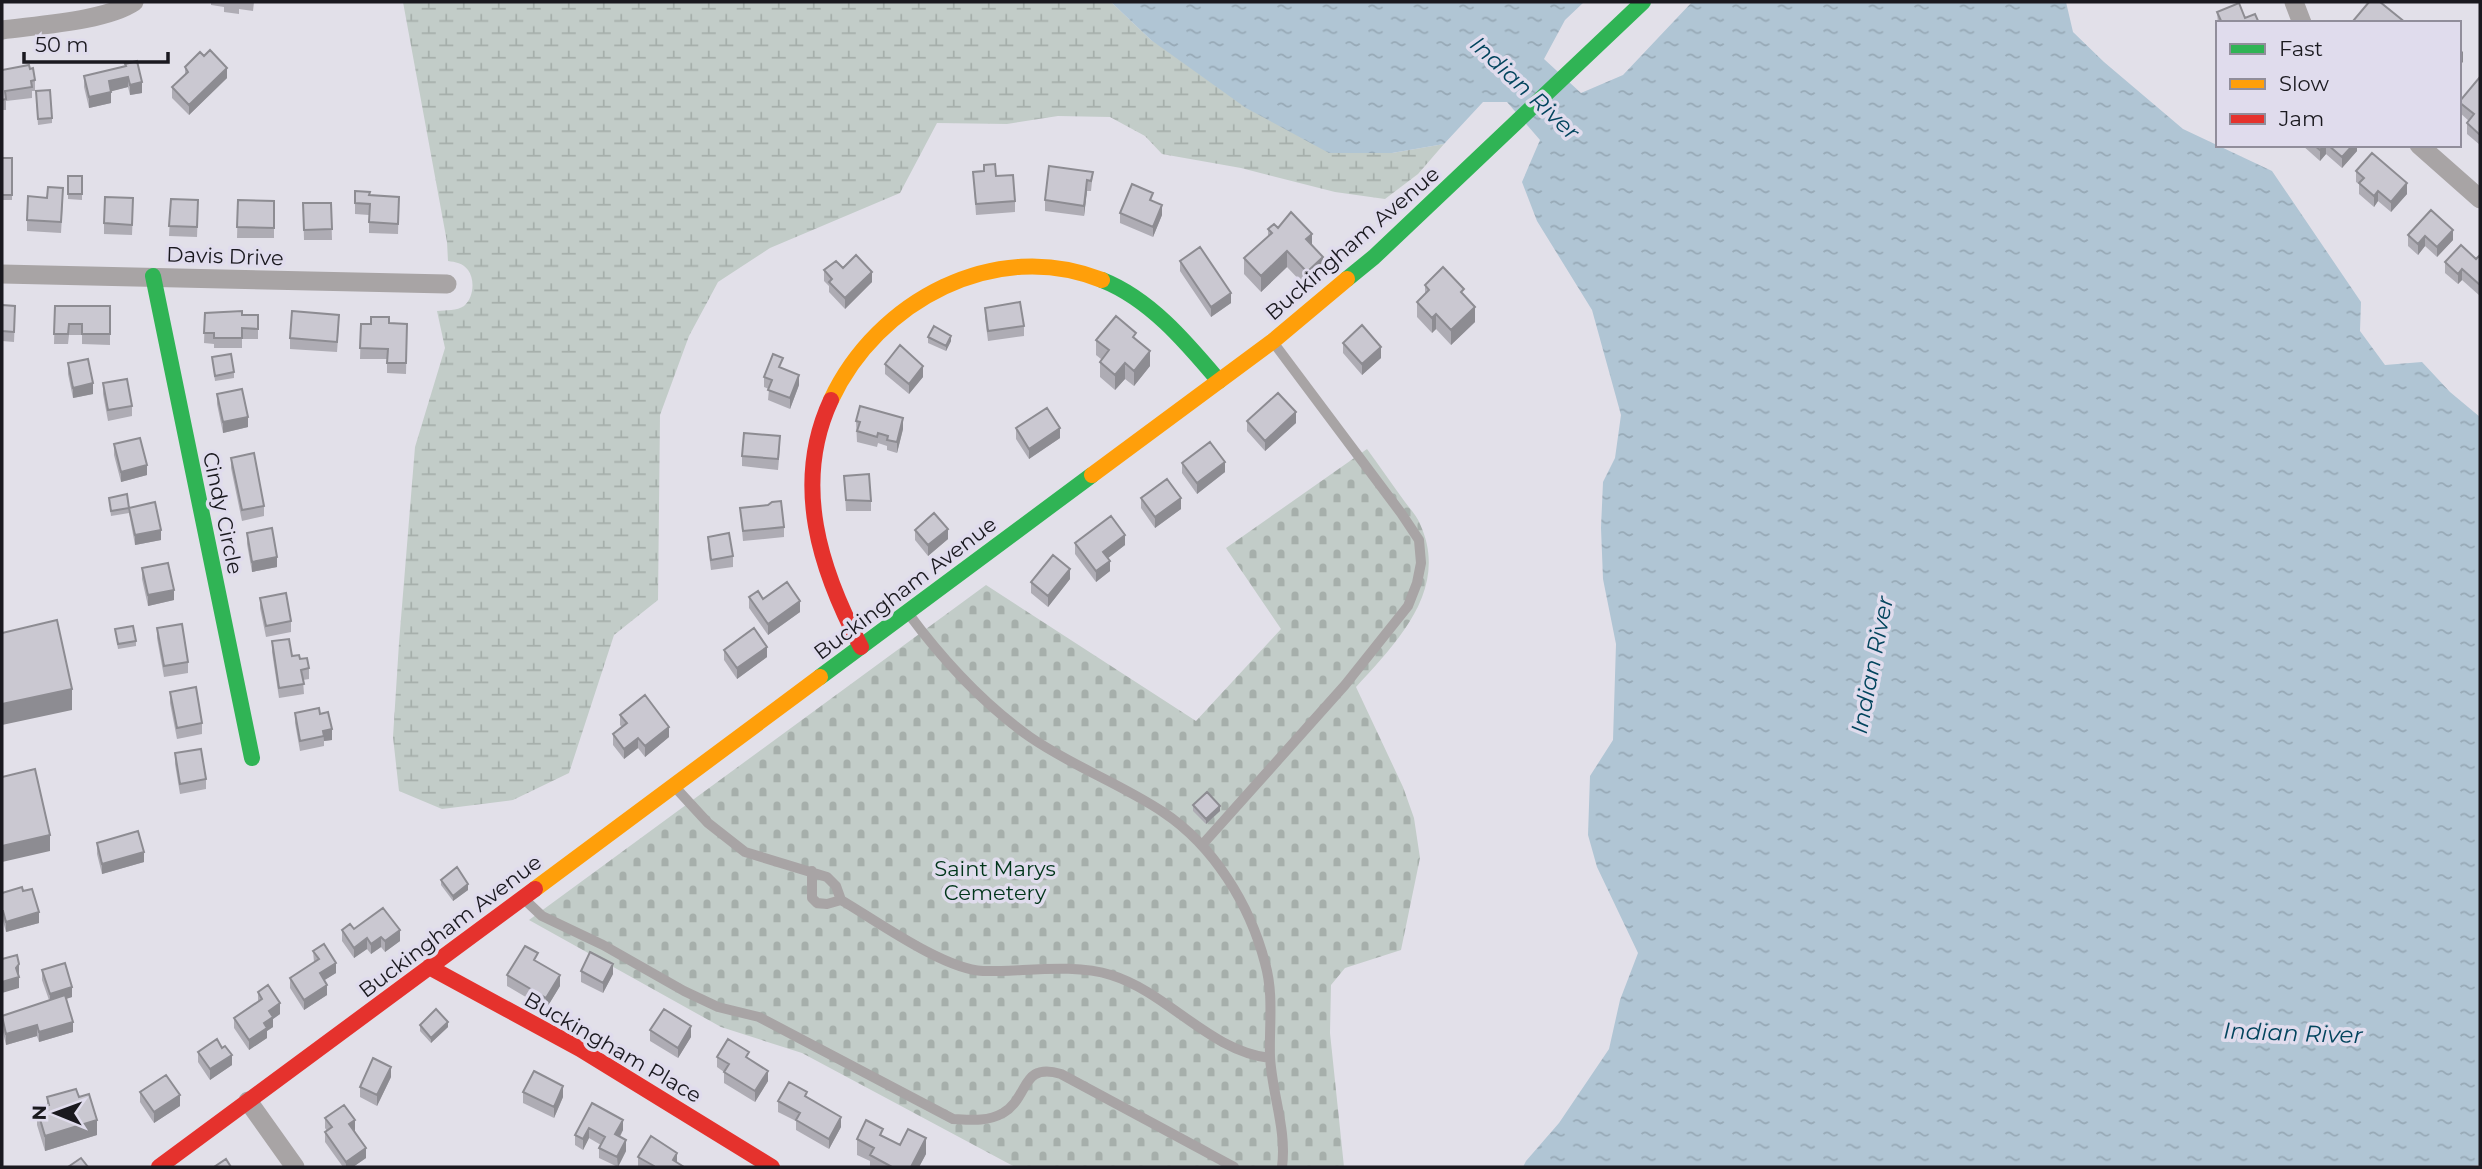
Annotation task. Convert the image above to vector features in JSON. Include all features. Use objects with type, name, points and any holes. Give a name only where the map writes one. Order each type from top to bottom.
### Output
[{"type":"main road","name":"Buckingham Avenue","points":[[159,1167],[1273,341],[1374,257],[1643,2]]},
{"type":"main road","points":[[861,647],[847,621],[816,535],[811,486],[816,440],[839,381],[858,354],[906,308],[936,290],[974,274],[1004,268],[1064,269],[1090,274],[1134,299],[1166,324],[1202,360],[1219,382]]},
{"type":"main road","name":"Cindy Circle","points":[[153,276],[252,758]]},
{"type":"main road","name":"Buckingham Place","points":[[429,967],[580,1049],[772,1167]]},
{"type":"street","points":[[2,30],[97,16],[125,8],[134,2]]},
{"type":"street","points":[[2294,2],[2301,21]]},
{"type":"street","points":[[2421,147],[2480,199]]},
{"type":"street","name":"Davis Drive","points":[[2,274],[447,284]]},
{"type":"street","points":[[248,1101],[295,1167]]},
{"type":"lane","points":[[1202,845],[1390,631],[1408,606],[1421,563],[1419,540],[1401,513],[1273,341]]},
{"type":"lane","points":[[907,613],[957,673],[997,712],[1032,738],[1164,813],[1202,845],[1226,875],[1251,922],[1266,963],[1271,1001],[1270,1058],[1284,1150],[1282,1167]]},
{"type":"lane","points":[[674,786],[708,823],[746,852],[827,877],[836,886],[841,900]]},
{"type":"lane","points":[[812,872],[812,898],[817,903],[841,900],[950,963],[982,971],[1027,969],[1109,974],[1139,986],[1206,1032],[1244,1054],[1270,1058]]},
{"type":"lane","points":[[523,898],[542,916],[603,945],[684,991],[718,1007],[759,1017],[953,1119],[981,1121],[1003,1113],[1017,1100],[1030,1077],[1041,1070],[1049,1071],[1061,1074],[1234,1167]]},
{"type":"green space","points":[[403,2],[1111,2],[1151,40],[1392,153],[1444,144],[1418,174],[1385,199],[1335,192],[1241,168],[1162,154],[1145,136],[1110,117],[1058,116],[1007,124],[937,123],[900,193],[770,248],[718,282],[689,336],[660,415],[658,600],[614,635],[569,773],[513,800],[442,809],[399,791],[393,737],[415,447],[445,348],[437,311],[455,310],[464,306],[472,293],[472,283],[466,268],[459,263],[448,261],[447,242]]},
{"type":"green space","name":"Saint Marys Cemetery","points":[[1367,449],[1417,518],[1428,548],[1424,592],[1415,613],[1388,652],[1356,687],[1403,787],[1414,818],[1420,858],[1401,950],[1345,968],[1331,985],[1330,1033],[1344,1167],[1015,1167],[802,1053],[721,1027],[529,920],[986,585],[1196,721],[1281,629],[1226,548]]},
{"type":"water","name":"Indian River","points":[[1111,2],[1584,2],[1565,20],[1544,59],[1581,93],[1623,75],[1692,2],[2066,2],[2073,32],[2183,129],[2216,145],[2216,147],[2272,171],[2361,302],[2360,331],[2385,365],[2422,362],[2450,392],[2480,417],[2480,1165],[1523,1167],[1559,1123],[1609,1049],[1620,1000],[1638,953],[1597,867],[1588,835],[1590,776],[1613,740],[1616,644],[1603,579],[1601,528],[1603,482],[1615,458],[1621,415],[1592,310],[1537,221],[1522,182],[1540,140],[1507,102],[1483,102],[1444,144],[1392,153],[1329,153],[1246,108],[1151,40]]},
{"type":"building","points":[[2369,2],[2380,2],[2404,21],[2353,21]]},
{"type":"building","points":[[2239,3],[2245,18],[2255,14],[2258,21],[2221,21],[2217,12]]},
{"type":"building","points":[[210,50],[227,68],[189,105],[172,87],[188,72],[185,67],[200,52],[204,56]]},
{"type":"building","points":[[137,61],[142,82],[130,85],[128,77],[109,81],[111,92],[89,97],[84,76]]},
{"type":"building","points":[[29,65],[30,69],[33,68],[35,80],[31,81],[32,87],[5,91],[6,99],[2,100],[2,70]]},
{"type":"building","points":[[2479,78],[2480,135],[2467,123],[2474,114],[2461,104],[2461,100]]},
{"type":"building","points":[[50,90],[52,118],[38,119],[36,91]]},
{"type":"building","points":[[2330,147],[2351,147],[2342,157]]},
{"type":"building","points":[[2372,153],[2407,183],[2391,202],[2378,191],[2374,196],[2359,183],[2364,178],[2356,171]]},
{"type":"building","points":[[2,158],[12,158],[12,195],[2,195]]},
{"type":"building","points":[[995,164],[996,176],[1013,175],[1015,201],[976,204],[973,172],[984,171],[984,165]]},
{"type":"building","points":[[1049,166],[1093,172],[1091,181],[1087,180],[1084,206],[1045,200]]},
{"type":"building","points":[[68,176],[82,176],[82,194],[68,194]]},
{"type":"building","points":[[1132,184],[1153,193],[1150,200],[1162,205],[1153,227],[1120,213]]},
{"type":"building","points":[[48,187],[63,188],[61,222],[27,220],[28,196],[47,198]]},
{"type":"building","points":[[355,191],[399,197],[398,224],[369,222],[370,204],[355,203]]},
{"type":"building","points":[[105,197],[133,198],[132,225],[104,223]]},
{"type":"building","points":[[171,199],[198,200],[197,227],[169,226]]},
{"type":"building","points":[[238,200],[274,201],[274,228],[237,227]]},
{"type":"building","points":[[303,203],[331,203],[332,229],[304,230]]},
{"type":"building","points":[[2431,210],[2453,230],[2437,247],[2425,236],[2418,244],[2408,235]]},
{"type":"building","points":[[1291,212],[1312,234],[1306,239],[1323,257],[1307,272],[1287,251],[1261,276],[1244,258],[1272,233],[1268,229],[1274,224],[1278,228]]},
{"type":"building","points":[[2461,245],[2476,259],[2480,255],[2480,285],[2462,269],[2458,274],[2445,262]]},
{"type":"building","points":[[1200,247],[1231,293],[1211,307],[1180,261]]},
{"type":"building","points":[[856,255],[872,272],[845,298],[829,282],[832,279],[824,270],[836,261],[843,268]]},
{"type":"building","points":[[1443,267],[1464,289],[1461,292],[1475,307],[1451,330],[1436,314],[1432,318],[1417,302],[1429,290],[1425,285]]},
{"type":"building","points":[[1020,302],[1024,326],[988,331],[985,308]]},
{"type":"building","points":[[2,305],[15,306],[14,332],[2,331]]},
{"type":"building","points":[[55,306],[110,306],[110,334],[82,334],[82,324],[69,324],[68,334],[54,334]]},
{"type":"building","points":[[242,311],[242,315],[258,315],[258,329],[242,328],[242,338],[214,338],[214,333],[204,333],[205,313]]},
{"type":"building","points":[[292,311],[339,315],[337,342],[290,338]]},
{"type":"building","points":[[1116,316],[1136,333],[1133,337],[1150,351],[1134,371],[1125,363],[1115,375],[1100,362],[1109,350],[1096,340]]},
{"type":"building","points":[[371,317],[389,317],[389,323],[407,324],[406,363],[387,363],[388,349],[360,348],[361,324],[371,324]]},
{"type":"building","points":[[1362,325],[1381,347],[1362,364],[1343,343]]},
{"type":"building","points":[[934,326],[951,336],[946,346],[928,337]]},
{"type":"building","points":[[900,345],[923,366],[909,384],[885,364]]},
{"type":"building","points":[[231,354],[234,372],[215,376],[212,357]]},
{"type":"building","points":[[773,354],[783,358],[779,367],[799,375],[790,398],[768,390],[772,380],[764,377]]},
{"type":"building","points":[[88,359],[93,383],[73,388],[68,363]]},
{"type":"building","points":[[127,379],[132,406],[108,410],[103,383]]},
{"type":"building","points":[[242,389],[248,417],[223,422],[217,394]]},
{"type":"building","points":[[1278,393],[1296,412],[1265,441],[1247,421]]},
{"type":"building","points":[[860,406],[903,418],[897,442],[887,440],[888,436],[878,433],[877,437],[857,431],[860,422],[856,421]]},
{"type":"building","points":[[1047,408],[1060,428],[1029,449],[1016,428]]},
{"type":"building","points":[[744,433],[780,436],[778,459],[742,456]]},
{"type":"building","points":[[140,438],[147,465],[121,472],[114,444]]},
{"type":"building","points":[[1210,442],[1225,462],[1197,483],[1182,463]]},
{"type":"building","points":[[254,453],[264,506],[242,510],[231,458]]},
{"type":"building","points":[[869,474],[871,501],[846,500],[844,476]]},
{"type":"building","points":[[1167,479],[1181,498],[1155,517],[1141,498]]},
{"type":"building","points":[[127,494],[129,508],[111,511],[109,498]]},
{"type":"building","points":[[781,501],[784,527],[743,531],[740,508]]},
{"type":"building","points":[[155,502],[161,530],[135,535],[129,508]]},
{"type":"building","points":[[934,513],[948,529],[928,545],[915,530]]},
{"type":"building","points":[[1111,516],[1125,535],[1103,552],[1110,561],[1096,571],[1075,543]]},
{"type":"building","points":[[272,528],[277,557],[252,562],[247,533]]},
{"type":"building","points":[[729,533],[733,556],[711,560],[708,537]]},
{"type":"building","points":[[1053,555],[1070,569],[1048,596],[1031,582]]},
{"type":"building","points":[[168,563],[174,590],[148,595],[142,568]]},
{"type":"building","points":[[787,582],[800,601],[768,624],[749,597],[758,591],[763,599]]},
{"type":"building","points":[[286,593],[291,621],[266,626],[260,598]]},
{"type":"building","points":[[57,620],[72,689],[2,704],[2,633]]},
{"type":"building","points":[[182,624],[188,662],[164,666],[157,628]]},
{"type":"building","points":[[133,626],[136,641],[118,644],[115,629]]},
{"type":"building","points":[[754,628],[767,647],[737,668],[724,650]]},
{"type":"building","points":[[289,639],[292,656],[307,658],[309,668],[301,670],[304,684],[279,688],[272,641]]},
{"type":"building","points":[[196,687],[202,723],[177,728],[170,692]]},
{"type":"building","points":[[645,695],[669,727],[645,746],[638,738],[624,749],[613,734],[627,723],[620,715]]},
{"type":"building","points":[[319,708],[320,714],[328,712],[332,729],[323,731],[324,736],[300,741],[295,713]]},
{"type":"building","points":[[201,749],[206,779],[180,784],[175,753]]},
{"type":"building","points":[[35,769],[50,835],[2,846],[2,777]]},
{"type":"building","points":[[1207,792],[1220,806],[1206,819],[1193,805]]},
{"type":"building","points":[[138,831],[144,852],[102,864],[97,843]]},
{"type":"building","points":[[457,867],[468,884],[453,896],[441,880]]},
{"type":"building","points":[[22,887],[23,891],[32,889],[39,912],[6,922],[2,911],[2,893]]},
{"type":"building","points":[[383,908],[400,930],[385,941],[381,937],[371,944],[367,938],[354,948],[342,930],[350,924],[354,929]]},
{"type":"building","points":[[324,944],[336,963],[320,973],[327,985],[304,1000],[290,978],[319,959],[313,951]]},
{"type":"building","points":[[525,946],[538,953],[534,960],[560,975],[546,998],[507,975]]},
{"type":"building","points":[[590,952],[613,964],[603,983],[581,971]]},
{"type":"building","points":[[17,955],[19,964],[16,968],[19,977],[2,982],[2,959]]},
{"type":"building","points":[[65,963],[72,987],[50,994],[42,970]]},
{"type":"building","points":[[268,985],[280,1003],[269,1011],[273,1017],[264,1023],[267,1028],[249,1040],[234,1018],[262,999],[258,992]]},
{"type":"building","points":[[65,995],[73,1022],[39,1032],[37,1025],[6,1034],[2,1016]]},
{"type":"building","points":[[436,1009],[448,1022],[431,1038],[420,1025]]},
{"type":"building","points":[[664,1009],[691,1026],[678,1048],[650,1030]]},
{"type":"building","points":[[217,1039],[222,1048],[225,1046],[232,1055],[210,1069],[198,1052]]},
{"type":"building","points":[[728,1039],[749,1052],[746,1057],[768,1071],[755,1091],[724,1072],[729,1064],[717,1057]]},
{"type":"building","points":[[373,1058],[391,1067],[377,1095],[360,1087]]},
{"type":"building","points":[[534,1071],[563,1086],[554,1107],[523,1092]]},
{"type":"building","points":[[166,1075],[180,1095],[154,1112],[140,1092]]},
{"type":"building","points":[[789,1082],[807,1092],[805,1096],[841,1117],[829,1139],[796,1120],[800,1113],[778,1101]]},
{"type":"building","points":[[76,1089],[79,1097],[89,1094],[97,1120],[45,1136],[37,1109],[49,1105],[47,1097]]},
{"type":"building","points":[[592,1103],[623,1120],[615,1134],[626,1140],[617,1157],[599,1148],[605,1137],[589,1128],[583,1139],[575,1135]]},
{"type":"building","points":[[344,1105],[355,1120],[349,1124],[366,1148],[346,1162],[325,1132],[332,1127],[325,1118]]},
{"type":"building","points":[[866,1120],[883,1129],[880,1135],[900,1145],[908,1129],[926,1138],[911,1167],[892,1167],[870,1155],[874,1148],[857,1139]]},
{"type":"building","points":[[651,1136],[677,1153],[673,1160],[684,1167],[654,1167],[638,1157]]},
{"type":"building","points":[[81,1158],[88,1167],[68,1167]]},
{"type":"building","points":[[226,1159],[231,1167],[214,1167]]},
{"type":"traffic: fast","points":[[1347,279],[1374,257],[1643,2]]},
{"type":"traffic: fast","points":[[153,276],[252,758]]},
{"type":"traffic: fast","points":[[1102,280],[1136,298],[1151,310],[1180,337],[1219,381]]},
{"type":"traffic: fast","points":[[820,677],[1092,475]]},
{"type":"traffic: slow","points":[[831,400],[852,365],[878,333],[909,307],[944,287],[982,273],[1021,267],[1062,269],[1102,280]]},
{"type":"traffic: slow","points":[[1092,475],[1273,341],[1347,279]]},
{"type":"traffic: slow","points":[[535,889],[820,677]]},
{"type":"traffic: jam","points":[[831,400],[819,432],[813,463],[816,526],[834,588],[861,647]]},
{"type":"traffic: jam","points":[[159,1167],[535,889]]},
{"type":"traffic: jam","points":[[429,967],[580,1049],[772,1167]]}]
